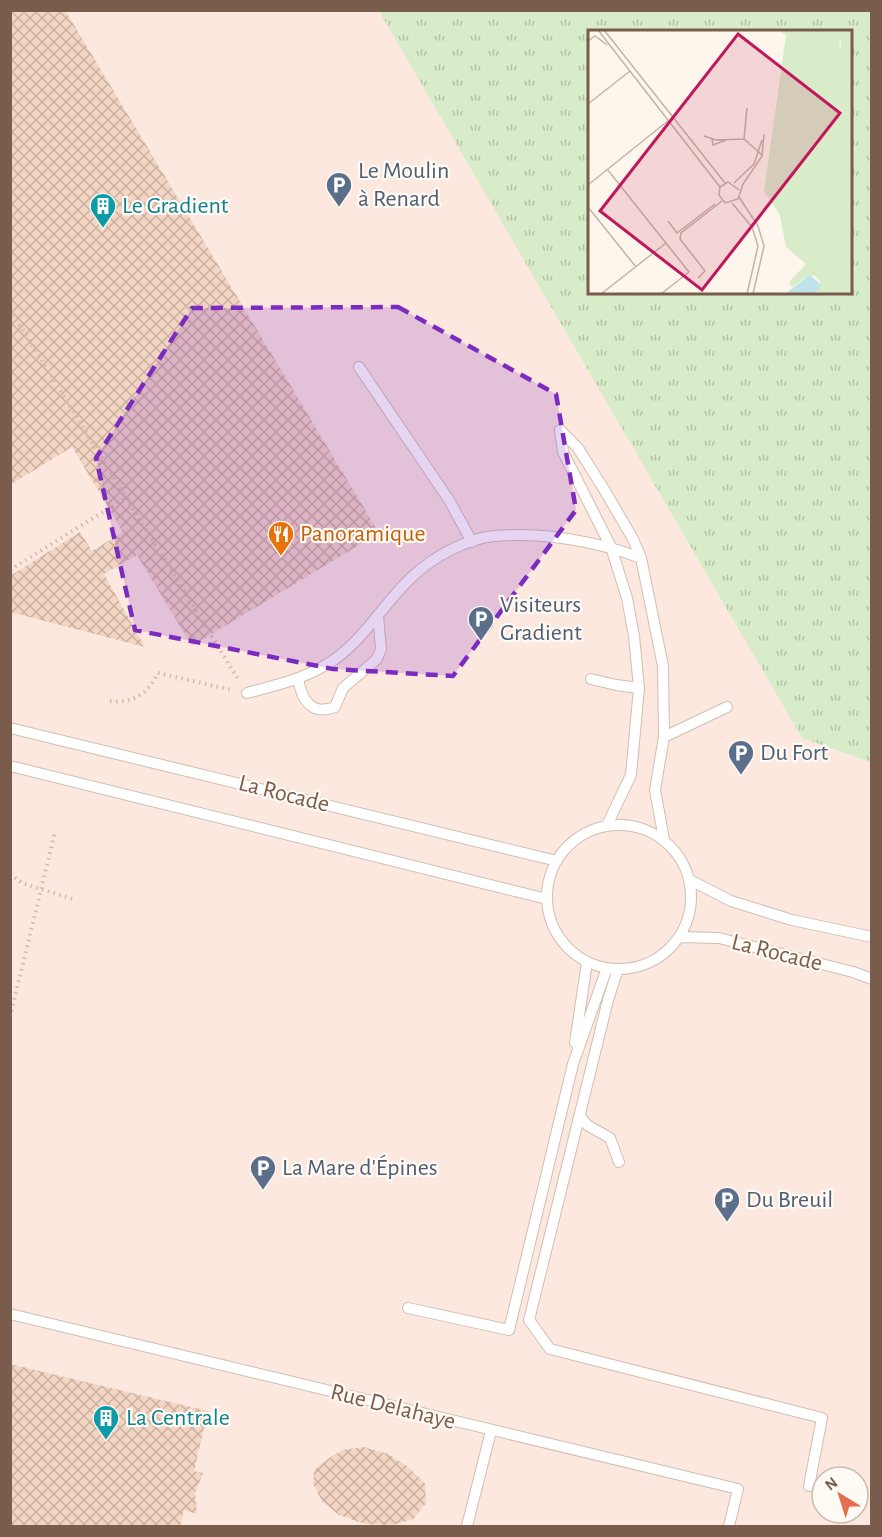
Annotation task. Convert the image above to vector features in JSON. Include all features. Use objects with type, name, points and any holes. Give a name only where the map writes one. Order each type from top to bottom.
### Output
[{"type":"lane","points":[[359,366],[449,500],[472,542]]},
{"type":"lane","points":[[607,825],[631,775],[639,688],[634,636],[629,607],[611,547],[563,452],[560,430],[578,448],[633,539],[641,558],[663,666],[664,737],[655,790],[664,839]]},
{"type":"lane","points":[[247,693],[298,679],[325,666],[346,651],[413,576],[439,556],[472,542],[493,536],[542,537],[611,547],[641,558]]},
{"type":"lane","points":[[298,679],[303,696],[313,709],[324,711],[335,707],[343,688],[376,659],[381,649],[378,616]]},
{"type":"lane","points":[[591,679],[639,688]]},
{"type":"lane","points":[[664,737],[727,707]]},
{"type":"lane","name":"La Rocade","points":[[10,728],[557,861]]},
{"type":"lane","name":"La Rocade","points":[[10,766],[547,899]]},
{"type":"lane","points":[[607,825],[627,825],[646,829],[664,839],[680,857],[690,880],[691,909],[680,937],[663,954],[642,965],[613,969],[587,962],[571,951],[558,936],[550,918],[547,899],[549,879],[557,861],[570,844],[587,832],[607,825]]},
{"type":"lane","name":"La Rocade","points":[[690,880],[731,901],[792,921],[872,937]]},
{"type":"lane","name":"La Rocade","points":[[680,937],[719,938],[853,972],[872,979]]},
{"type":"lane","points":[[408,1308],[509,1330],[573,1064],[587,962]]},
{"type":"lane","points":[[573,1064],[613,969]]},
{"type":"lane","points":[[613,969],[608,1000],[529,1320],[550,1349],[822,1418],[809,1486]]},
{"type":"lane","points":[[580,1116],[587,1125],[610,1138],[619,1162]]},
{"type":"lane","name":"Rue Delahaye","points":[[10,1314],[738,1490],[729,1527]]},
{"type":"lane","points":[[467,1527],[491,1431]]},
{"type":"path","points":[[10,309],[247,693]]},
{"type":"path","points":[[10,570],[127,497]]},
{"type":"path","points":[[110,701],[131,700],[143,693],[154,682],[158,673],[247,693]]},
{"type":"path","points":[[10,1017],[55,832]]},
{"type":"path","points":[[10,874],[22,883],[76,900]]},
{"type":"highlighted area","points":[[398,307],[556,394],[576,510],[453,676],[333,669],[135,630],[96,458],[192,308]]},
{"type":"shaded area","points":[[11,11],[871,11],[871,1526],[11,1526]]},
{"type":"green space","points":[[379,11],[871,11],[871,762],[802,738]]},
{"type":"building","name":"Le Gradient","points":[[10,10],[65,10],[379,533],[192,646],[137,555],[104,574],[145,647],[10,612],[10,576],[80,532],[92,551],[123,532],[72,447],[10,485]]},
{"type":"building","name":"La Centrale","points":[[10,1364],[208,1411],[194,1471],[203,1473],[195,1493],[197,1514],[184,1510],[180,1526],[10,1526]]},
{"type":"building","points":[[364,1447],[388,1454],[407,1466],[425,1483],[426,1503],[413,1519],[392,1525],[365,1524],[339,1515],[322,1501],[313,1484],[314,1470],[342,1450]]},
{"type":"place","name":"Le Moulin à Renard","points":[[339,208]]},
{"type":"place","name":"Le Gradient","points":[[103,229]]},
{"type":"place","name":"Panoramique","points":[[281,557]]},
{"type":"place","name":"Visiteurs Gradient","points":[[481,642]]},
{"type":"place","name":"Du Fort","points":[[741,776]]},
{"type":"place","name":"La Mare d'Épines","points":[[263,1191]]},
{"type":"place","name":"Du Breuil","points":[[727,1223]]},
{"type":"place","name":"La Centrale","points":[[106,1441]]}]
